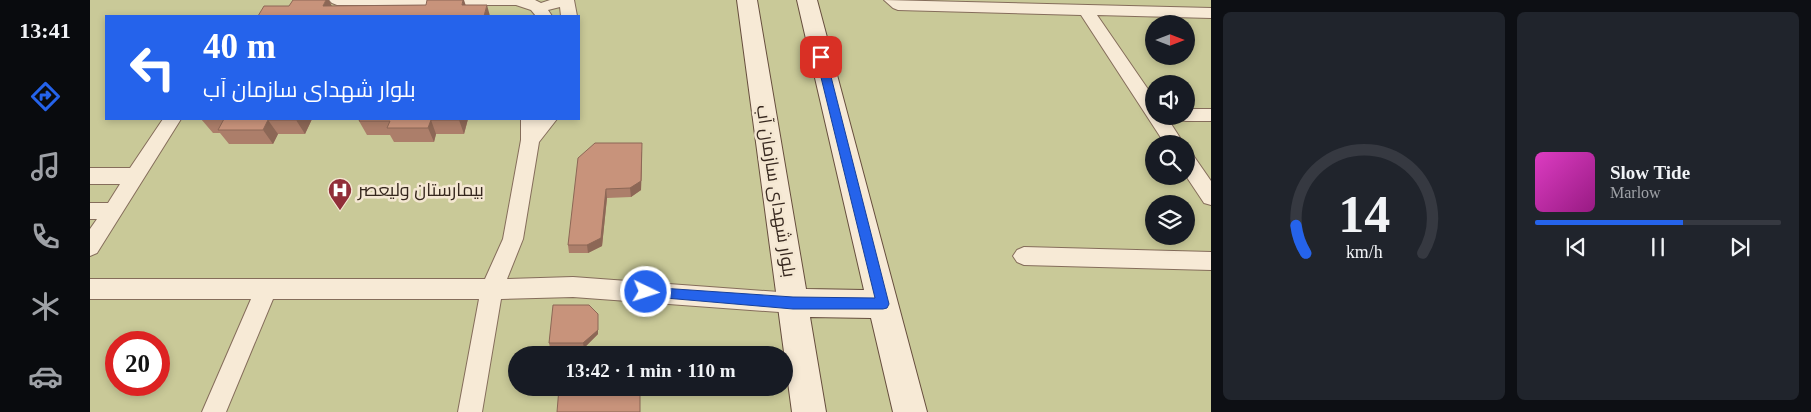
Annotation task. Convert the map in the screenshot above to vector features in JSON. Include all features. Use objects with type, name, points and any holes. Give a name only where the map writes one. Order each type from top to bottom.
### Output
[{"type":"main road","name":"بلوار شهدای سازمان آب","points":[[747,0],[809,412]]},
{"type":"main road","points":[[807,0],[910,412]]},
{"type":"main road","points":[[793,303],[883,304]]},
{"type":"lane","points":[[337,0],[516,0],[531,3],[542,12],[566,0],[569,15]]},
{"type":"lane","points":[[892,0],[898,6],[1211,12]]},
{"type":"lane","points":[[1086,10],[1145,98]]},
{"type":"lane","points":[[1195,115],[1211,115]]},
{"type":"lane","points":[[90,247],[171,120]]},
{"type":"lane","points":[[470,412],[492,289],[513,238],[530,129],[546,120]]},
{"type":"lane","points":[[1195,173],[1211,197]]},
{"type":"lane","points":[[90,176],[135,176]]},
{"type":"lane","points":[[90,211],[113,211]]},
{"type":"lane","points":[[1024,256],[1211,261]]},
{"type":"lane","points":[[90,289],[492,289],[573,287],[793,303]]},
{"type":"lane","points":[[214,412],[266,289]]},
{"type":"green space","points":[[90,0],[1211,0],[1211,412],[90,412]]},
{"type":"building","points":[[293,0],[326,0],[323,6],[426,5],[427,0],[463,0],[462,5],[487,5],[484,15],[259,15],[264,6],[289,6]]},
{"type":"building","points":[[223,120],[268,120],[263,130],[218,130]]},
{"type":"building","points":[[431,120],[428,128],[387,128],[390,121],[359,121]]},
{"type":"building","points":[[595,143],[642,143],[641,181],[630,188],[606,189],[601,238],[587,245],[568,245],[578,158]]},
{"type":"building","points":[[553,305],[589,305],[598,314],[598,330],[583,343],[549,343]]},
{"type":"building","points":[[558,396],[640,396],[640,412],[557,412]]},
{"type":"place","name":"بیمارستان ولیعصر","points":[[340,211]]},
{"type":"route","points":[[646,292],[793,303],[883,304],[821,57]]}]
